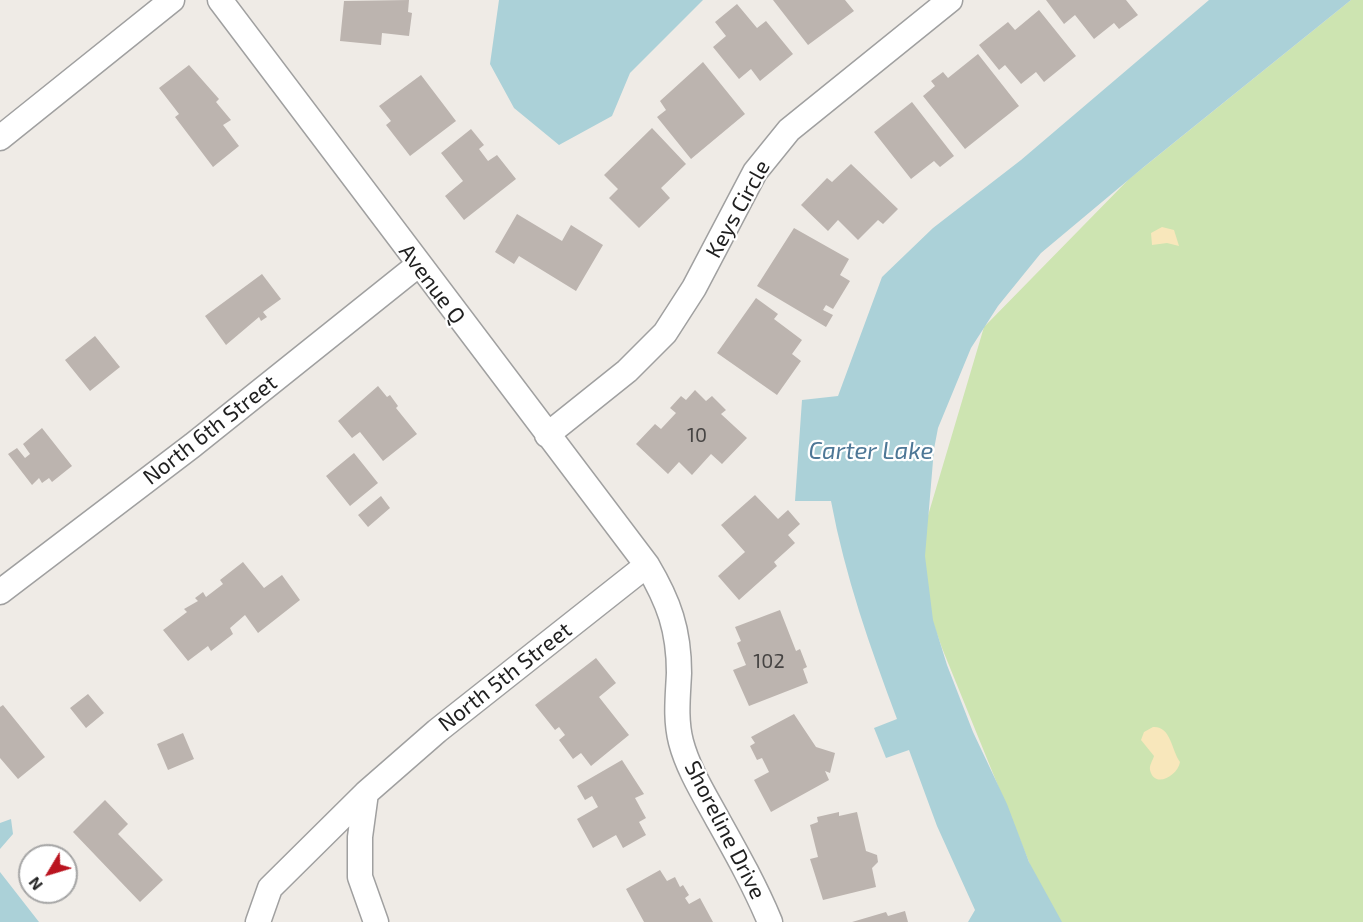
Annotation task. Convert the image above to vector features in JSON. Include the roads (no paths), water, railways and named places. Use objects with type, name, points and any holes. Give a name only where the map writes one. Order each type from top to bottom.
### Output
[{"type":"street","points":[[0,138],[172,0]]},
{"type":"street","name":"Avenue Q","points":[[220,0],[647,566]]},
{"type":"street","name":"Keys Circle","points":[[546,435],[627,371],[665,333],[694,288],[755,172],[789,130],[950,0]]},
{"type":"street","name":"North 6th Street","points":[[0,592],[193,445],[418,264]]},
{"type":"street","name":"North 5th Street","points":[[258,922],[270,888],[366,793],[437,730],[647,566]]},
{"type":"street","name":"Shoreline Drive","points":[[647,566],[666,596],[675,624],[679,670],[677,714],[681,742],[701,789],[755,887],[770,922]]},
{"type":"street","points":[[366,793],[360,837],[360,877],[376,922]]},
{"type":"water","points":[[499,0],[703,0],[630,73],[612,116],[559,145],[514,108],[490,64]]},
{"type":"water","name":"Carter Lake","points":[[1209,0],[1351,0],[1041,253],[998,306],[971,348],[938,428],[934,449],[925,556],[933,620],[947,665],[973,732],[1007,804],[1029,862],[1062,922],[968,922],[975,910],[937,826],[909,750],[886,758],[874,728],[897,719],[859,611],[843,557],[831,501],[795,501],[802,400],[838,396],[882,277],[933,228],[1021,160]]},
{"type":"water","points":[[11,819],[13,834],[0,849],[0,823]]},
{"type":"water","points":[[0,872],[18,895],[18,904],[25,904],[39,922],[0,922]]}]
